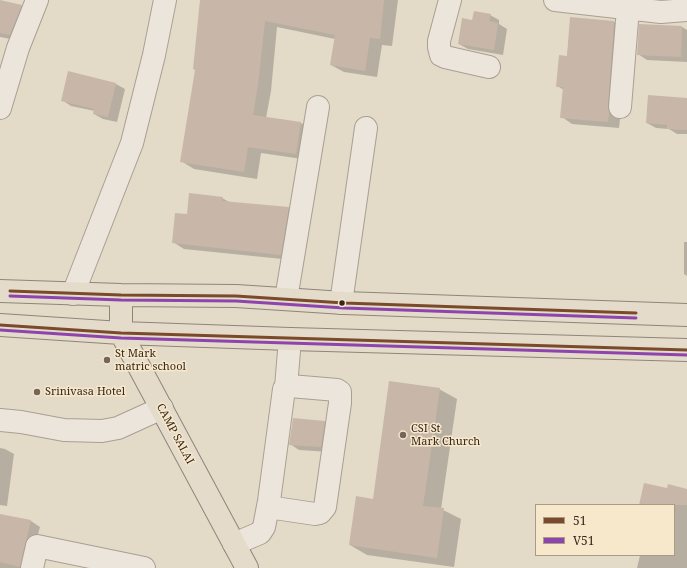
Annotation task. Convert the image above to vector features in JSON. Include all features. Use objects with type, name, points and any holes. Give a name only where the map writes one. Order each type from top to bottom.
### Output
[{"type":"main road","points":[[0,291],[73,294],[236,296],[341,303],[687,315]]},
{"type":"main road","name":"CAMP SALAI","points":[[121,295],[121,333],[247,568]]},
{"type":"main road","points":[[0,325],[121,333],[687,350]]},
{"type":"street","points":[[0,108],[18,48],[37,0]]},
{"type":"street","points":[[73,294],[132,143],[154,55],[165,0]]},
{"type":"street","points":[[450,0],[438,47],[441,55],[488,67]]},
{"type":"street","points":[[555,0],[587,2],[661,12],[687,10]]},
{"type":"street","points":[[620,107],[628,8]]},
{"type":"street","points":[[286,299],[318,107]]},
{"type":"street","points":[[341,303],[366,128]]},
{"type":"street","points":[[234,544],[260,533],[264,527],[268,508],[283,392],[286,387],[290,339]]},
{"type":"street","points":[[268,508],[315,514],[320,513],[325,507],[340,403],[340,392],[337,390],[290,386],[286,387]]},
{"type":"street","points":[[0,420],[21,422],[64,430],[102,431],[118,428],[162,408]]},
{"type":"street","points":[[32,568],[37,546],[144,568]]},
{"type":"building","points":[[0,0],[22,5],[10,35],[0,33]]},
{"type":"building","points":[[200,0],[384,0],[380,39],[370,38],[365,71],[330,65],[335,35],[265,21],[253,115],[301,122],[296,154],[248,147],[244,172],[180,162],[195,70],[193,69]]},
{"type":"building","points":[[474,11],[491,14],[489,21],[498,23],[494,50],[458,44],[462,18],[472,20]]},
{"type":"building","points":[[570,17],[614,21],[608,122],[560,118],[563,87],[556,87],[559,55],[567,56]]},
{"type":"building","points":[[639,24],[682,26],[681,57],[637,55]]},
{"type":"building","points":[[68,71],[116,83],[108,117],[93,114],[94,109],[61,101]]},
{"type":"building","points":[[648,95],[687,98],[687,130],[667,129],[667,125],[646,123]]},
{"type":"building","points":[[189,193],[223,197],[222,201],[289,207],[281,255],[172,243],[175,213],[187,214]]},
{"type":"building","points":[[389,381],[440,388],[423,506],[444,508],[437,558],[349,545],[356,496],[373,499]]},
{"type":"building","points":[[293,418],[325,421],[321,447],[289,445]]},
{"type":"building","points":[[644,483],[667,488],[668,484],[687,489],[687,505],[639,504]]},
{"type":"building","points":[[0,514],[31,520],[20,567],[0,562]]},
{"type":"transit line","name":"51","points":[[10,291],[121,295],[236,296],[344,303],[636,313]]},
{"type":"transit line","name":"V51","points":[[10,296],[121,300],[236,301],[344,308],[636,318]]},
{"type":"transit line","name":"51","points":[[0,325],[121,333],[687,350]]},
{"type":"transit line","name":"V51","points":[[0,330],[121,338],[687,355]]},
{"type":"place","name":"St Mark matric school","points":[[107,360]]},
{"type":"place","name":"Srinivasa Hotel","points":[[37,392]]},
{"type":"place","name":"CSI St Mark Church","points":[[403,435]]}]
